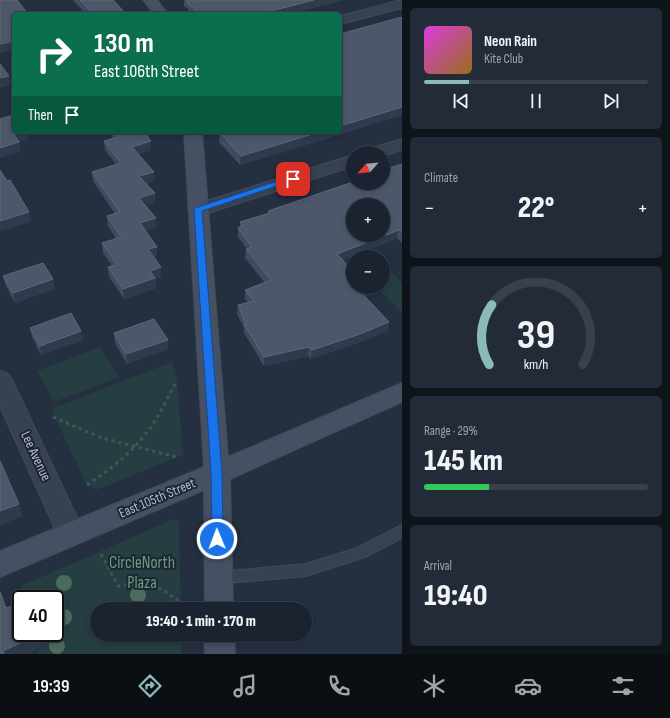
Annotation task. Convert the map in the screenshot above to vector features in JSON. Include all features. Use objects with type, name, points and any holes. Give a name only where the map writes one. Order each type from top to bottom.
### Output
[{"type":"street","points":[[150,0],[159,12]]},
{"type":"street","points":[[342,19],[402,4]]},
{"type":"street","points":[[193,134],[217,473],[219,602]]},
{"type":"street","points":[[390,148],[402,144]]},
{"type":"street","points":[[198,210],[346,162]]},
{"type":"street","name":"Lee Avenue","points":[[0,380],[71,534]]},
{"type":"street","name":"East 105th Street","points":[[0,564],[217,473],[402,392]]},
{"type":"street","points":[[219,642],[220,654]]},
{"type":"lane","points":[[218,578],[306,570],[360,553],[402,531]]},
{"type":"path","points":[[87,484],[108,471],[125,457],[135,446],[147,432],[177,381]]},
{"type":"path","points":[[53,417],[102,438],[176,457]]},
{"type":"path","points":[[100,554],[118,586],[135,582],[154,584],[170,592],[180,602]]},
{"type":"green space","points":[[390,270],[402,283],[402,313],[384,294],[390,294]]},
{"type":"green space","points":[[100,347],[119,377],[54,402],[37,371]]},
{"type":"green space","points":[[172,362],[177,381],[183,455],[96,490],[87,485],[51,409]]},
{"type":"green space","name":"CircleNorth Plaza","points":[[174,519],[178,520],[181,602],[90,602],[90,642],[181,642],[181,654],[37,654],[36,651],[45,646],[43,642],[64,642],[64,590],[23,590],[21,586]]},
{"type":"building","points":[[0,0],[17,0],[26,12],[12,12],[12,41],[0,44]]},
{"type":"building","points":[[80,0],[113,0],[124,12],[91,12]]},
{"type":"building","points":[[186,0],[314,0],[267,12],[198,12],[187,3],[189,2]]},
{"type":"building","points":[[402,17],[402,107],[342,125],[342,33]]},
{"type":"building","points":[[0,64],[9,76],[0,78]]},
{"type":"building","points":[[12,116],[12,134],[14,134],[19,142],[0,148],[0,119]]},
{"type":"building","points":[[116,134],[146,134],[151,141],[132,147],[154,172],[139,176],[155,193],[139,198],[156,218],[140,223],[157,247],[148,249],[161,267],[150,271],[155,278],[123,289],[108,267],[117,265],[102,243],[121,237],[107,216],[120,212],[92,172],[121,163],[104,141],[118,137]]},
{"type":"building","points":[[221,134],[312,134],[241,156]]},
{"type":"building","points":[[402,164],[402,232],[399,230],[390,233],[390,198],[346,198],[346,242],[368,242],[337,254],[346,264],[346,272],[343,273],[346,276],[346,294],[363,294],[389,322],[360,334],[312,350],[309,347],[264,357],[244,324],[246,324],[238,305],[254,301],[245,290],[271,280],[246,249],[252,247],[238,228],[243,225],[240,222],[270,213],[268,211],[346,184],[346,190],[390,190],[390,168]]},
{"type":"building","points":[[0,170],[7,181],[10,180],[29,212],[0,221]]},
{"type":"building","points":[[43,263],[53,279],[13,293],[3,276]]},
{"type":"building","points":[[71,313],[81,331],[40,346],[30,328]]},
{"type":"building","points":[[154,319],[168,340],[126,354],[114,333]]},
{"type":"building","points":[[0,461],[19,504],[0,511]]},
{"type":"building","points":[[0,592],[6,608],[12,606],[12,642],[22,642],[3,651],[4,654],[0,654]]},
{"type":"route","points":[[217,539],[217,473],[198,210],[293,179]]}]
